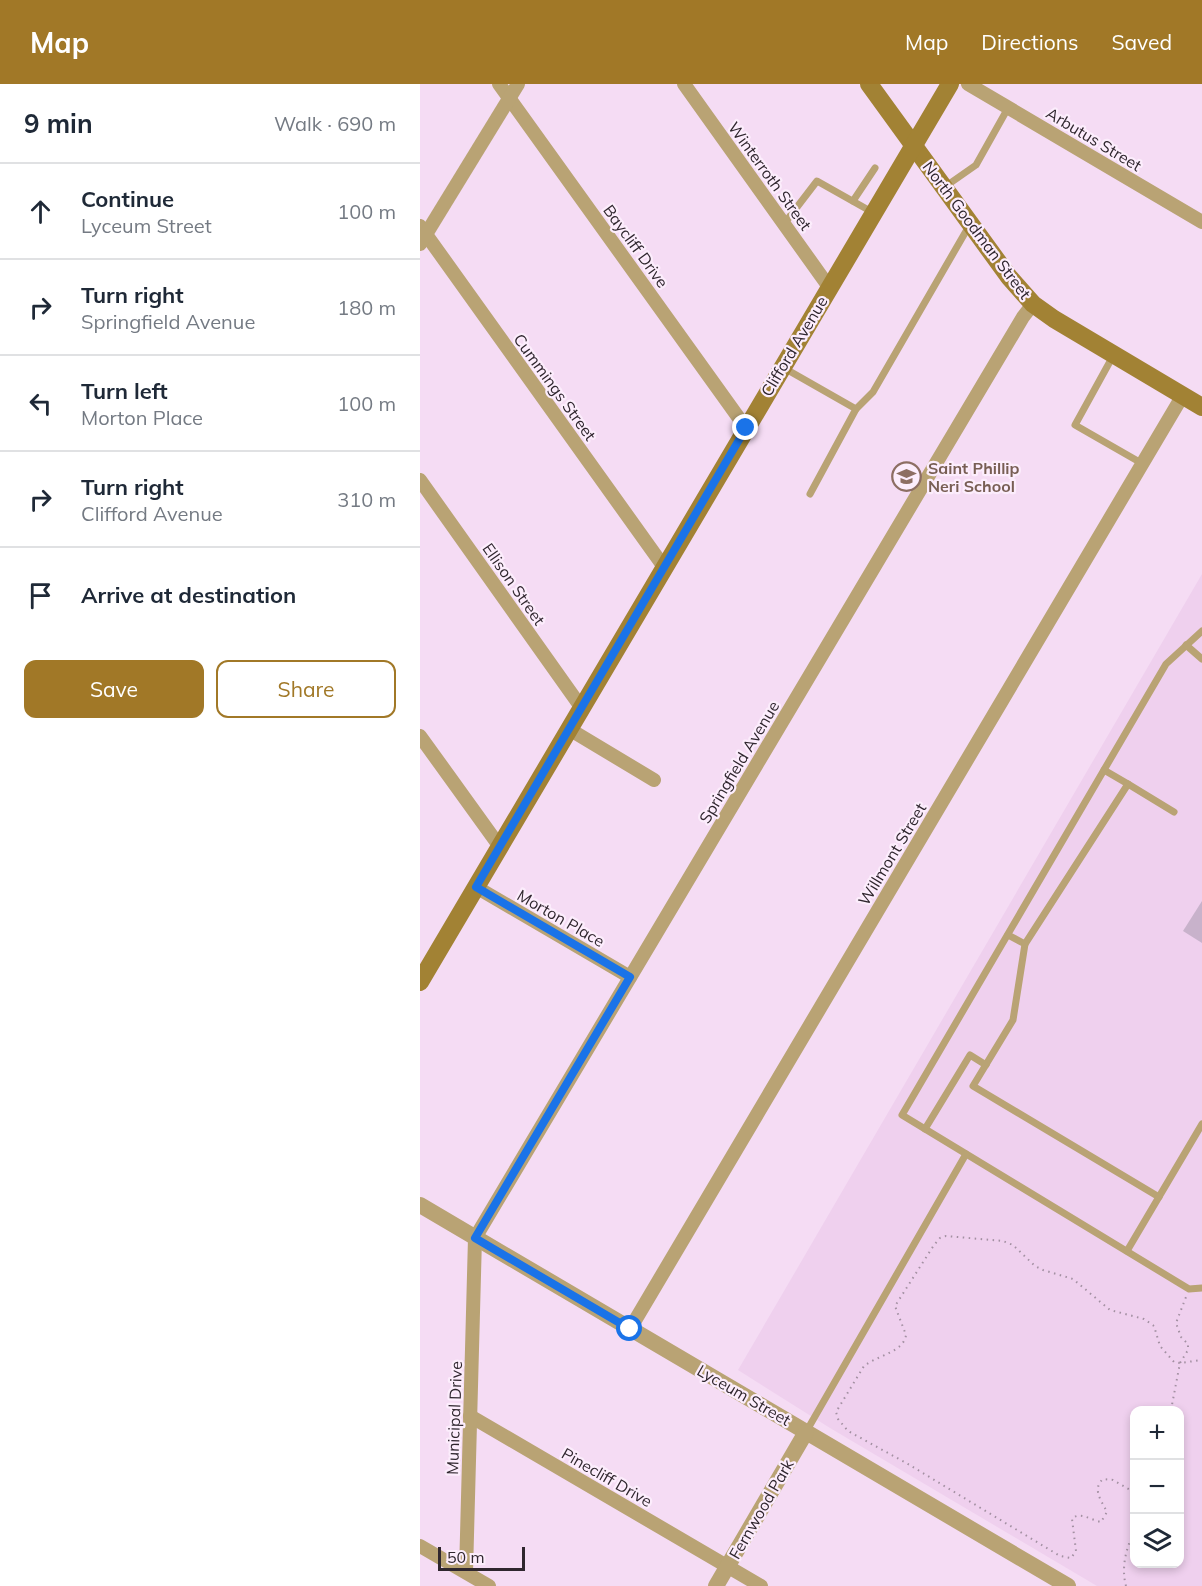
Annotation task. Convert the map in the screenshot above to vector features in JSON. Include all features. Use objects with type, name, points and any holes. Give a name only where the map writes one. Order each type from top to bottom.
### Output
[{"type":"main road","name":"North Goodman Street","points":[[869,84],[1009,277],[1033,304],[1054,319],[1202,407]]},
{"type":"main road","name":"Clifford Avenue","points":[[423,968],[500,847],[950,84]]},
{"type":"street","name":"Baycliff Drive","points":[[500,84],[746,428]]},
{"type":"street","points":[[422,235],[518,84]]},
{"type":"street","name":"Winterroth Street","points":[[684,84],[829,287]]},
{"type":"street","name":"Arbutus Street","points":[[968,84],[1202,222]]},
{"type":"street","name":"Cummings Street","points":[[422,235],[664,567]]},
{"type":"street","name":"Springfield Avenue","points":[[475,1238],[1023,317],[1033,304]]},
{"type":"street","name":"Willmont Street","points":[[630,1329],[1183,395]]},
{"type":"street","name":"Ellison Street","points":[[420,480],[581,708]]},
{"type":"street","points":[[569,729],[654,780]]},
{"type":"street","points":[[420,736],[500,847]]},
{"type":"street","name":"Morton Place","points":[[476,887],[630,977]]},
{"type":"street","name":"Lyceum Street","points":[[420,1205],[1068,1586]]},
{"type":"street","name":"Municipal Drive","points":[[466,1572],[475,1238]]},
{"type":"street","name":"Pinecliff Drive","points":[[470,1416],[761,1586]]},
{"type":"street","name":"Fernwood Park","points":[[716,1586],[806,1432]]},
{"type":"street","points":[[420,1546],[489,1586]]},
{"type":"lane","points":[[944,187],[976,165],[1008,108]]},
{"type":"lane","points":[[852,201],[874,168]]},
{"type":"lane","points":[[784,224],[817,180],[874,213]]},
{"type":"lane","points":[[810,494],[856,409],[873,392],[970,224]]},
{"type":"lane","points":[[1114,355],[1075,424],[1143,464]]},
{"type":"lane","points":[[782,367],[856,409]]},
{"type":"lane","points":[[1202,631],[1166,664],[902,1116],[1189,1289],[1202,1287]]},
{"type":"lane","points":[[1186,645],[1202,659]]},
{"type":"lane","points":[[1104,770],[1174,812]]},
{"type":"lane","points":[[1128,784],[1025,944],[1012,1020],[973,1086],[1159,1197]]},
{"type":"lane","points":[[1008,935],[1025,944]]},
{"type":"lane","points":[[925,1129],[970,1055],[986,1065]]},
{"type":"lane","points":[[1127,1251],[1202,1124]]},
{"type":"lane","points":[[806,1432],[966,1154]]},
{"type":"path","points":[[1130,1489],[1113,1480],[1103,1479],[1099,1482],[1098,1495],[1107,1512],[1101,1522],[1078,1515],[1072,1518],[1076,1551],[1071,1558],[1066,1558],[848,1431],[838,1419],[836,1412],[864,1366],[870,1360],[898,1347],[906,1340],[895,1306],[934,1245],[940,1238],[946,1236],[1003,1241],[1013,1245],[1035,1266],[1072,1279],[1110,1310],[1144,1319],[1154,1326],[1164,1352],[1174,1362],[1202,1360]]},
{"type":"path","points":[[1172,1406],[1180,1363],[1188,1350],[1188,1344],[1180,1337],[1176,1323],[1189,1289]]},
{"type":"path","points":[[1126,1586],[1124,1572],[1130,1544]]},
{"type":"shaded area","points":[[1202,574],[1202,1586],[1097,1586],[830,1428],[738,1370]]},
{"type":"building","points":[[1202,901],[1202,943],[1183,931]]},
{"type":"place","name":"Saint Phillip Neri School","points":[[907,477]]},
{"type":"route","points":[[630,1329],[475,1238],[630,977],[476,887],[746,428]]}]
